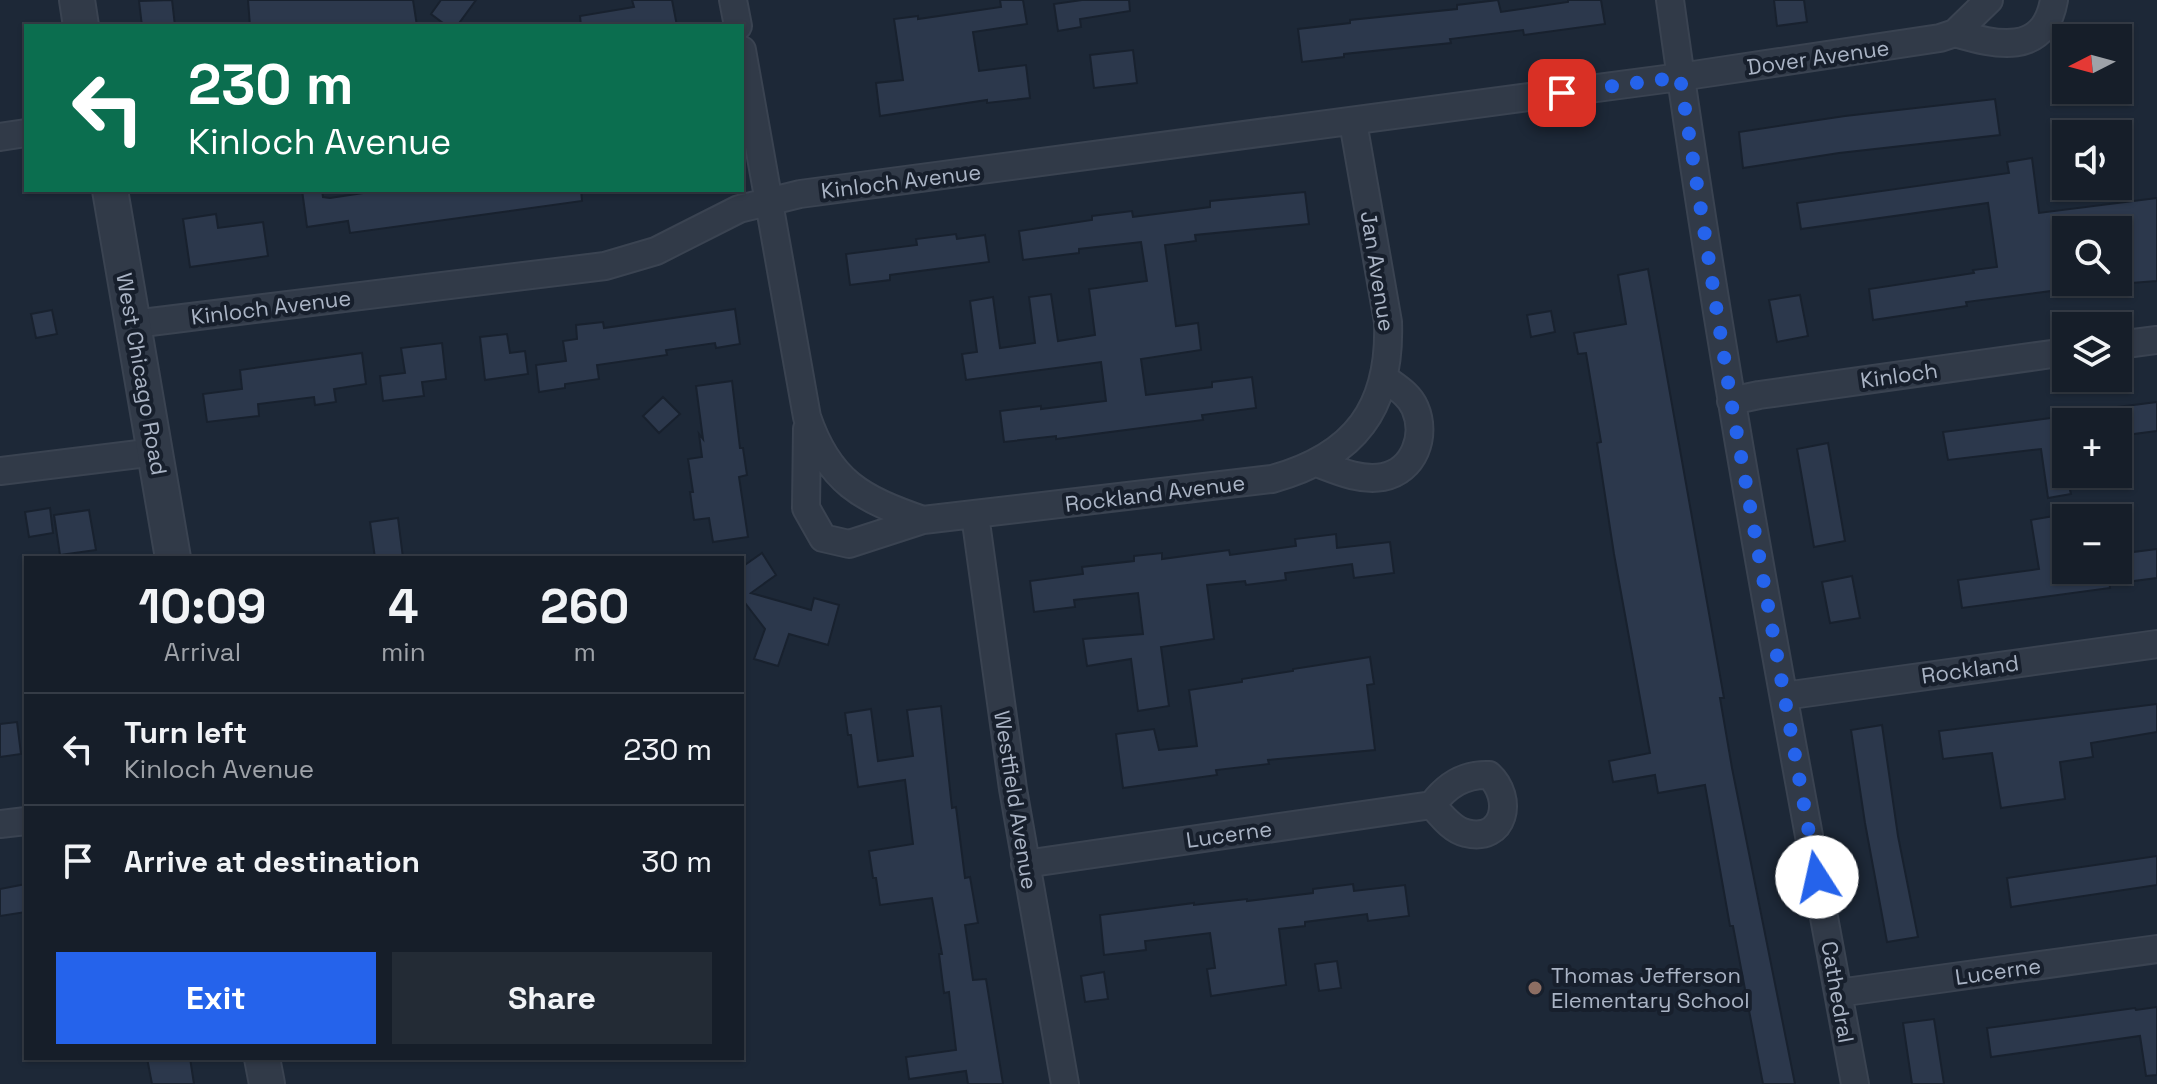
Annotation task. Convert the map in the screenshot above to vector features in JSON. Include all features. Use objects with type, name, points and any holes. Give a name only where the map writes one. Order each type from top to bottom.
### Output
[{"type":"street","points":[[77,0],[81,24]]},
{"type":"street","points":[[733,0],[738,24]]},
{"type":"street","name":"Cathedral","points":[[1670,0],[1731,401],[1855,1084]]},
{"type":"street","points":[[1955,33],[1989,0]]},
{"type":"street","name":"Dover Avenue","points":[[1680,77],[1940,38],[1955,33],[1992,44],[2026,41],[2040,31],[2050,17],[2054,0]]},
{"type":"street","points":[[744,62],[807,417]]},
{"type":"street","name":"Kinloch Avenue","points":[[134,324],[605,266],[656,251],[739,209],[800,194],[1680,77]]},
{"type":"street","name":"Jan Avenue","points":[[1353,122],[1388,322],[1389,351],[1384,378],[1367,417]]},
{"type":"street","points":[[0,137],[24,133]]},
{"type":"street","name":"West Chicago Road","points":[[110,192],[173,556]]},
{"type":"street","points":[[2132,343],[2157,340]]},
{"type":"street","name":"Kinloch","points":[[1731,401],[2052,354]]},
{"type":"street","points":[[1317,463],[1351,476],[1380,477],[1396,473],[1408,465],[1416,450],[1419,431],[1416,409],[1406,393],[1384,378]]},
{"type":"street","name":"Rockland Avenue","points":[[807,417],[822,452],[836,472],[858,492],[880,505],[923,520]]},
{"type":"street","name":"Rockland Avenue","points":[[807,417],[806,508],[823,538],[849,544],[923,520],[1272,479],[1302,471],[1317,463],[1344,444],[1367,417]]},
{"type":"street","points":[[0,471],[155,452]]},
{"type":"street","name":"Westfield Avenue","points":[[975,515],[1025,864],[1065,1084]]},
{"type":"street","name":"Rockland","points":[[1784,696],[2157,644]]},
{"type":"street","name":"Lucerne","points":[[1025,864],[1432,805]]},
{"type":"street","points":[[0,824],[24,821]]},
{"type":"street","name":"Lucerne","points":[[1838,993],[2157,949]]},
{"type":"street","points":[[262,1060],[267,1084]]},
{"type":"building","points":[[172,0],[175,24],[142,24],[139,1]]},
{"type":"building","points":[[248,0],[413,0],[417,24],[250,24]]},
{"type":"building","points":[[441,0],[476,0],[458,24],[444,24],[431,14]]},
{"type":"building","points":[[632,0],[672,0],[677,24],[581,24],[580,16],[634,7]]},
{"type":"building","points":[[1000,0],[1023,0],[1027,24],[973,32],[979,71],[1026,65],[1030,98],[987,103],[987,100],[880,116],[876,83],[903,80],[894,19],[918,16],[918,19],[1001,7]]},
{"type":"building","points":[[1082,0],[1129,0],[1130,11],[1080,19],[1081,27],[1058,31],[1054,4]]},
{"type":"building","points":[[1498,0],[1501,12],[1568,0],[1601,0],[1605,24],[1524,35],[1523,30],[1450,39],[1451,43],[1344,54],[1344,57],[1302,62],[1298,29],[1350,23],[1350,20],[1457,9],[1457,5]]},
{"type":"building","points":[[1774,0],[1804,0],[1807,22],[1777,26]]},
{"type":"building","points":[[1133,50],[1137,83],[1094,88],[1090,55]]},
{"type":"building","points":[[1995,99],[2000,135],[1839,153],[1743,168],[1739,132]]},
{"type":"building","points":[[2032,158],[2039,213],[2157,198],[2157,281],[2132,283],[2132,216],[2052,216],[2052,291],[1966,302],[1967,306],[1873,320],[1869,289],[1997,267],[1988,203],[1801,229],[1797,203],[2009,173],[2007,162]]},
{"type":"building","points":[[302,192],[322,192],[323,197],[330,198],[370,192],[581,192],[582,201],[350,233],[348,221],[307,227]]},
{"type":"building","points":[[1305,192],[1309,224],[1195,235],[1196,241],[1165,245],[1176,326],[1198,323],[1201,350],[1141,359],[1146,395],[1212,387],[1212,382],[1252,377],[1256,408],[1202,415],[1203,420],[1056,439],[1056,436],[1004,442],[1000,411],[1106,401],[1101,362],[966,380],[962,354],[977,352],[970,301],[993,297],[1000,348],[1035,343],[1029,297],[1051,294],[1058,341],[1095,335],[1089,289],[1147,281],[1141,242],[1079,249],[1079,253],[1023,260],[1019,231],[1092,220],[1092,216],[1132,211],[1133,217],[1210,207],[1210,201]]},
{"type":"building","points":[[216,214],[218,228],[263,222],[268,256],[190,267],[183,219]]},
{"type":"building","points":[[956,234],[957,239],[985,235],[989,262],[890,275],[890,280],[850,285],[846,254],[917,245],[916,239]]},
{"type":"building","points":[[1648,269],[1724,698],[1720,698],[1732,768],[1795,1084],[1763,1084],[1705,785],[1658,793],[1655,775],[1613,782],[1609,761],[1650,753],[1614,554],[1597,443],[1601,442],[1586,353],[1578,354],[1574,333],[1626,324],[1618,275]]},
{"type":"building","points":[[1800,295],[1808,336],[1777,342],[1769,300]]},
{"type":"building","points":[[735,309],[740,344],[716,348],[715,343],[666,350],[667,355],[597,365],[599,379],[539,392],[536,365],[566,361],[563,341],[577,339],[576,325],[603,322],[604,328]]},
{"type":"building","points":[[52,310],[57,334],[36,338],[31,314]]},
{"type":"building","points":[[1551,311],[1555,332],[1531,337],[1527,315]]},
{"type":"building","points":[[507,334],[510,353],[525,351],[528,374],[485,380],[480,337]]},
{"type":"building","points":[[442,343],[446,379],[422,382],[424,396],[383,401],[380,376],[405,373],[401,348]]},
{"type":"building","points":[[362,353],[366,384],[334,389],[336,402],[315,405],[314,397],[258,404],[259,416],[207,422],[203,394],[242,389],[240,370]]},
{"type":"building","points":[[732,381],[740,448],[743,448],[747,475],[739,477],[748,537],[713,542],[709,518],[694,520],[690,492],[693,492],[688,459],[702,457],[699,434],[703,439],[696,386]]},
{"type":"building","points":[[663,397],[680,414],[659,433],[643,416]]},
{"type":"building","points":[[2157,402],[2157,431],[2132,434],[2132,408],[2118,407]]},
{"type":"building","points":[[2052,418],[2052,488],[2070,488],[2071,494],[2048,498],[2041,449],[1948,460],[1943,432]]},
{"type":"building","points":[[1828,443],[1845,541],[1814,547],[1797,449]]},
{"type":"building","points":[[50,508],[53,533],[29,537],[25,512]]},
{"type":"building","points":[[89,510],[96,550],[60,555],[54,515]]},
{"type":"building","points":[[2052,516],[2052,584],[2110,584],[2110,588],[1962,608],[1958,580],[2039,569],[2031,520]]},
{"type":"building","points":[[398,518],[403,556],[375,556],[370,522]]},
{"type":"building","points":[[1336,534],[1337,548],[1390,542],[1394,573],[1354,578],[1352,564],[1285,573],[1286,580],[1246,585],[1245,581],[1207,585],[1214,639],[1161,647],[1169,706],[1138,711],[1131,659],[1087,666],[1083,639],[1143,634],[1138,593],[1074,600],[1075,607],[1034,612],[1030,581],[1083,574],[1082,567],[1134,561],[1134,556],[1162,553],[1162,559],[1229,550],[1230,555],[1296,546],[1295,539]]},
{"type":"building","points":[[2157,549],[2157,578],[2132,581],[2132,552]]},
{"type":"building","points":[[762,553],[776,575],[751,593],[811,610],[814,598],[839,605],[828,645],[789,634],[778,666],[754,659],[765,629],[744,602],[744,566]]},
{"type":"building","points":[[1852,576],[1860,618],[1830,623],[1822,582]]},
{"type":"building","points":[[1370,657],[1374,684],[1367,685],[1375,750],[1268,760],[1269,764],[1216,770],[1217,775],[1123,788],[1116,734],[1154,729],[1159,750],[1197,746],[1189,690]]},
{"type":"building","points":[[2157,704],[2157,732],[2091,743],[2093,757],[2060,762],[2065,799],[2001,808],[1992,753],[1943,759],[1939,731]]},
{"type":"building","points":[[941,706],[952,808],[956,807],[965,878],[970,877],[978,923],[965,925],[973,980],[986,979],[1003,1084],[968,1084],[966,1071],[909,1079],[906,1057],[956,1050],[949,992],[944,993],[939,954],[942,954],[932,898],[880,905],[876,878],[873,878],[869,851],[913,844],[905,780],[858,787],[851,735],[848,735],[845,713],[871,709],[878,761],[913,756],[907,710]]},
{"type":"building","points":[[17,722],[21,754],[0,757],[0,724]]},
{"type":"building","points":[[1882,725],[1898,836],[1918,937],[1887,942],[1851,730]]},
{"type":"building","points":[[2157,856],[2157,885],[2011,907],[2007,878]]},
{"type":"building","points":[[24,884],[24,912],[0,916],[0,889]]},
{"type":"building","points":[[1353,884],[1354,891],[1405,885],[1409,916],[1368,921],[1367,914],[1305,922],[1305,926],[1279,929],[1286,985],[1211,996],[1207,969],[1215,968],[1210,933],[1145,941],[1146,950],[1104,955],[1100,915],[1313,893],[1313,889]]},
{"type":"building","points":[[1337,961],[1341,988],[1319,991],[1315,964]]},
{"type":"building","points":[[1104,972],[1108,999],[1085,1002],[1081,976]]},
{"type":"building","points":[[2157,1007],[2157,1075],[2146,1076],[2140,1036],[1991,1057],[1987,1028]]},
{"type":"building","points":[[1934,1019],[1944,1084],[1912,1084],[1903,1023]]},
{"type":"building","points":[[147,1060],[190,1060],[194,1084],[152,1084]]},
{"type":"place","name":"Thomas Jefferson Elementary School","points":[[1535,988]]},
{"type":"route","points":[[1562,93],[1680,77],[1731,401],[1817,877]]}]
